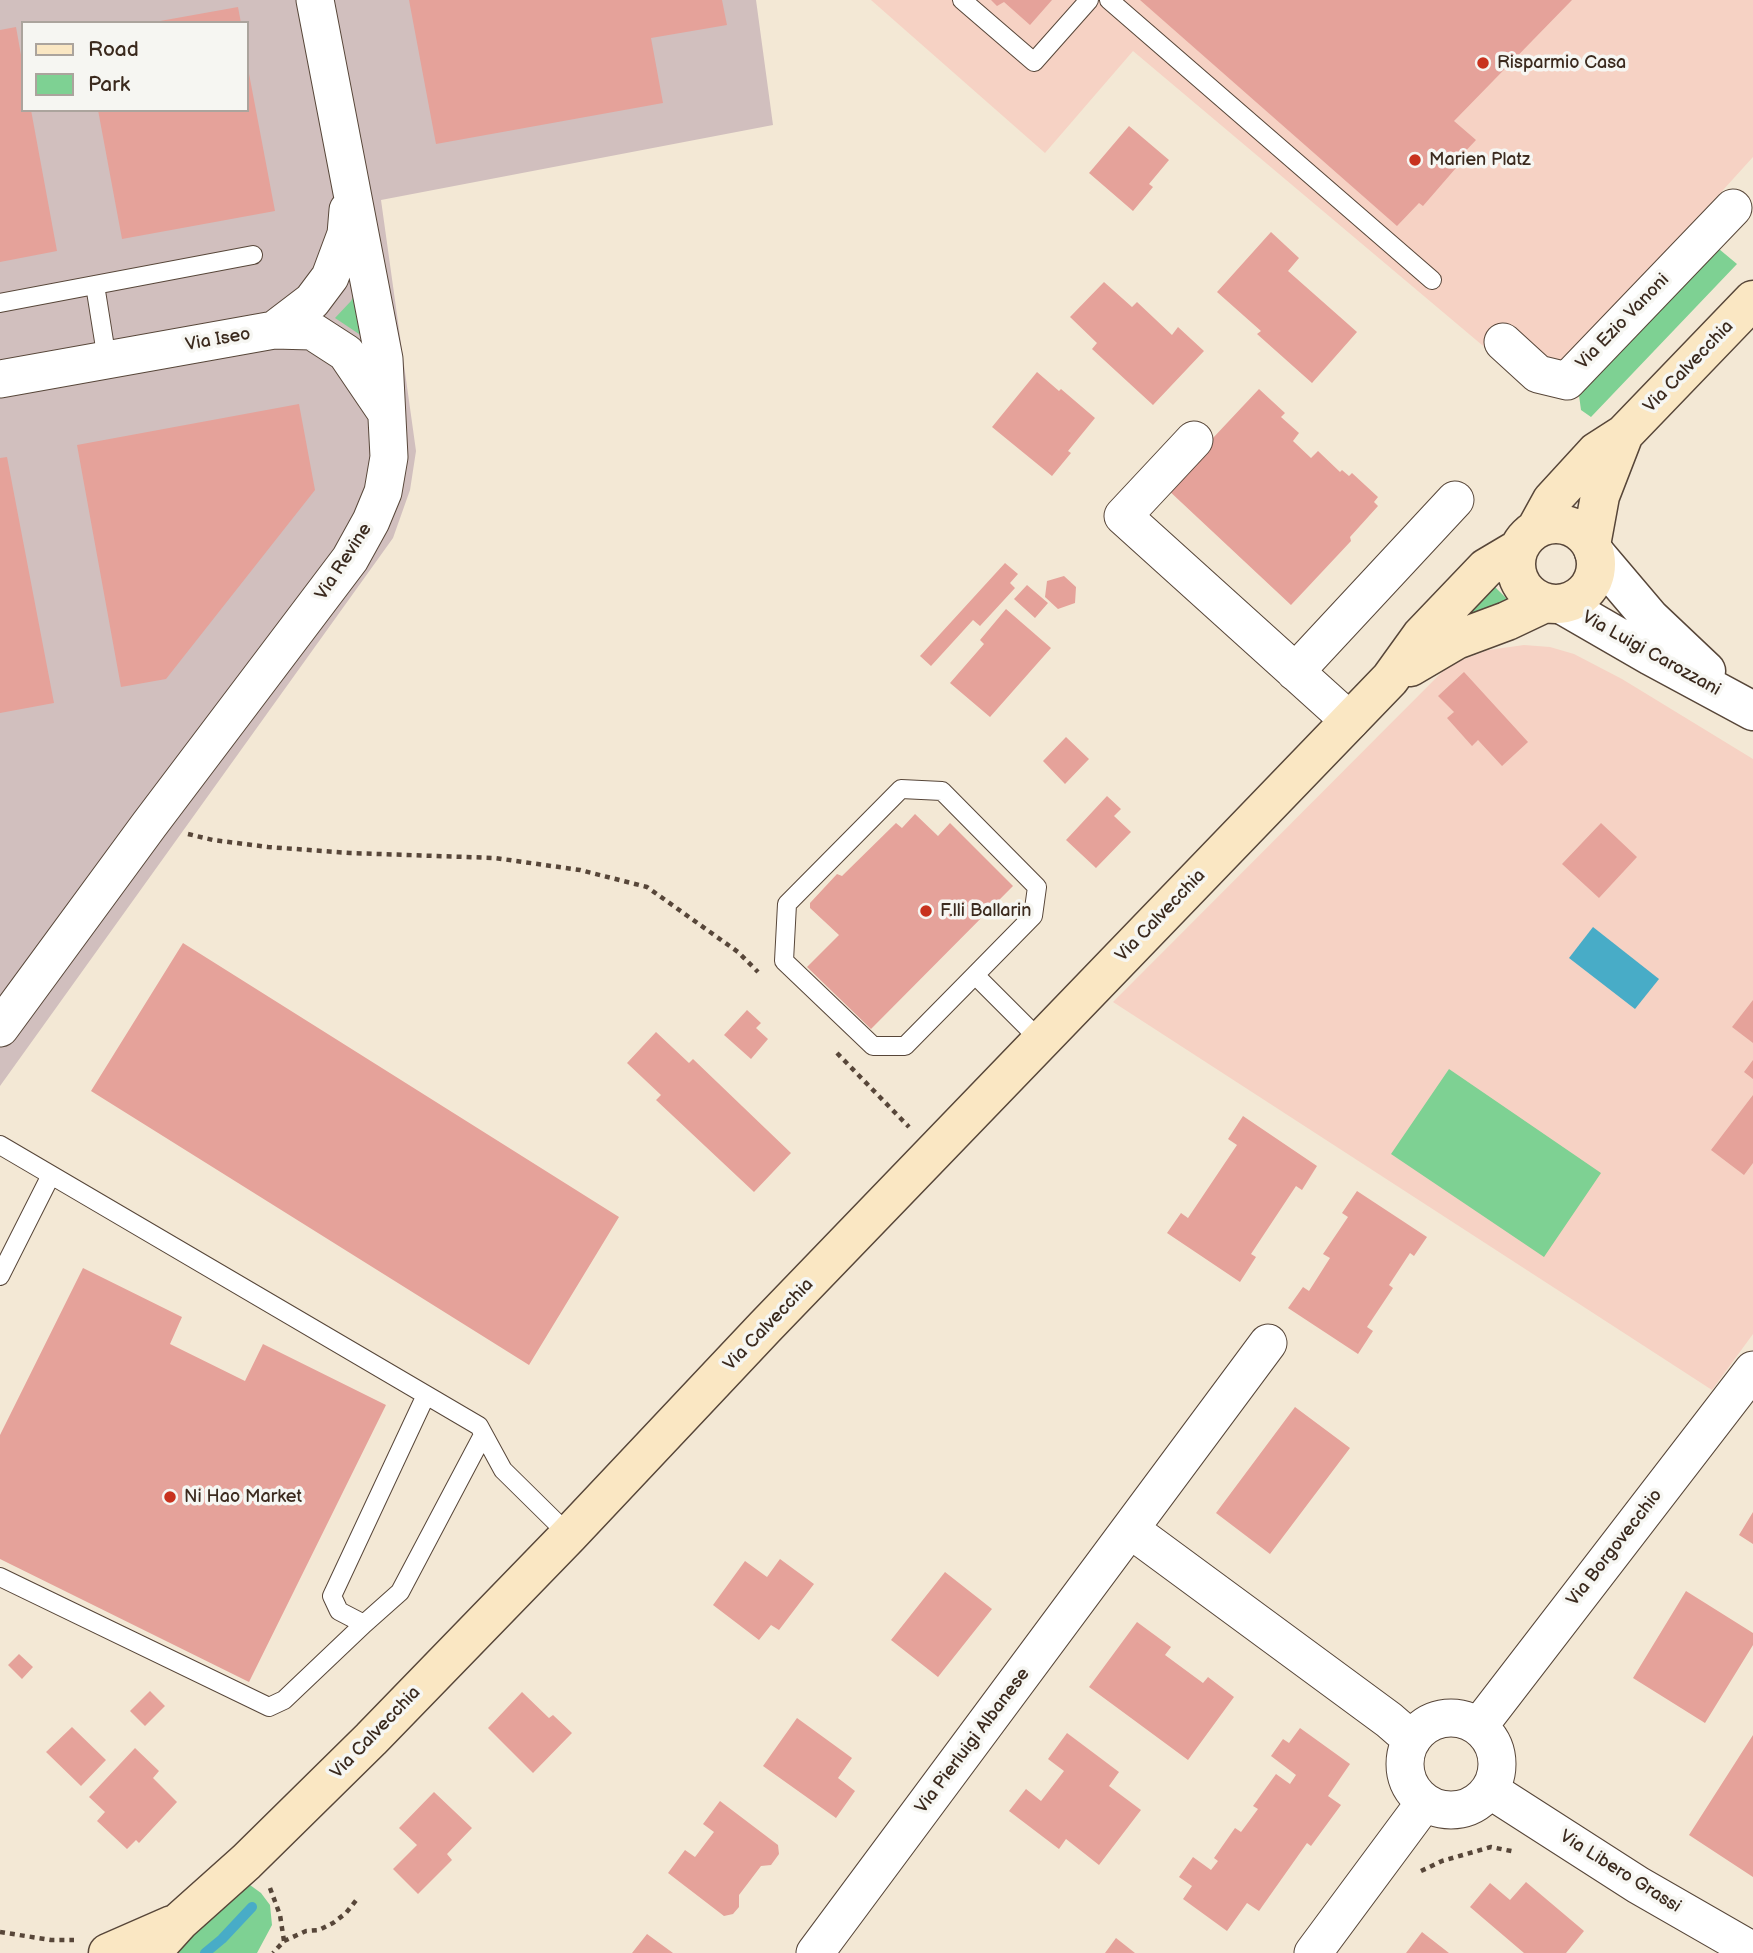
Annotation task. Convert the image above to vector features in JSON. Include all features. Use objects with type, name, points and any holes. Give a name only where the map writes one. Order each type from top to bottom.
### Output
[{"type":"main road","name":"Via Calvecchia","points":[[151,1953],[180,1921],[298,1812],[569,1535],[1390,679],[1421,636],[1486,568],[1527,539],[1552,500],[1596,452],[1624,434],[1753,300]]},
{"type":"main road","name":"Via Calvecchia","points":[[1593,549],[1600,496],[1624,434]]},
{"type":"main road","points":[[1548,524],[1573,528],[1593,549],[1596,564],[1589,586],[1572,601],[1553,603],[1533,597],[1523,588],[1517,576],[1516,562],[1527,539],[1548,524]]},
{"type":"main road","name":"Via Calvecchia","points":[[1390,679],[1456,640],[1553,603]]},
{"type":"main road","name":"Via Calvecchia","points":[[108,1953],[180,1921]]},
{"type":"street","name":"Via Revine","points":[[0,1028],[350,559],[383,492],[389,457],[384,359],[315,0]]},
{"type":"street","name":"Via Iseo","points":[[0,379],[274,330],[312,301],[330,277],[346,234],[350,192]]},
{"type":"street","name":"Via Ezio Vanoni","points":[[1503,342],[1538,374],[1567,381],[1746,207]]},
{"type":"street","points":[[274,330],[312,331],[346,354],[386,412]]},
{"type":"street","points":[[1194,440],[1123,516],[1350,721]]},
{"type":"street","points":[[1295,672],[1455,500]]},
{"type":"street","name":"Via Luigi Carozzani","points":[[1593,549],[1650,618],[1747,707]]},
{"type":"street","name":"Via Luigi Carozzani","points":[[1553,603],[1747,707]]},
{"type":"street","name":"Via Pierluigi Albanese","points":[[815,1953],[1268,1343]]},
{"type":"street","name":"Via Borgovecchio","points":[[1479,1726],[1753,1370]]},
{"type":"street","points":[[1131,1530],[1389,1720],[1412,1740]]},
{"type":"street","points":[[1449,1717],[1465,1719],[1479,1726],[1489,1736],[1495,1749],[1496,1777],[1490,1790],[1467,1808],[1439,1808],[1425,1802],[1415,1793],[1405,1767],[1406,1753],[1412,1740],[1421,1728],[1449,1717]]},
{"type":"street","name":"Via Libero Grassi","points":[[1490,1790],[1638,1885],[1753,1951]]},
{"type":"street","points":[[1313,1953],[1425,1802]]},
{"type":"lane","points":[[962,0],[1034,62],[1089,0]]},
{"type":"lane","points":[[1109,0],[1433,280]]},
{"type":"lane","points":[[0,303],[253,255]]},
{"type":"lane","points":[[95,285],[107,360]]},
{"type":"lane","points":[[901,789],[942,791],[1037,887],[1032,916],[975,975],[905,1046],[873,1046],[784,961],[787,904],[901,789]]},
{"type":"lane","points":[[975,975],[1041,1041]]},
{"type":"lane","points":[[0,1145],[478,1426],[503,1470],[569,1535]]},
{"type":"lane","points":[[0,1276],[51,1175]]},
{"type":"lane","points":[[364,1624],[339,1611],[332,1596],[426,1395]]},
{"type":"lane","points":[[0,1577],[269,1707],[284,1700],[400,1592],[483,1434]]},
{"type":"path","points":[[149,825],[213,840],[268,847],[495,858],[580,870],[647,887],[738,952],[767,982]]},
{"type":"path","points":[[835,1051],[934,1152]]},
{"type":"path","points":[[1410,1876],[1441,1861],[1492,1847],[1525,1854]]},
{"type":"path","points":[[284,1941],[333,1923],[346,1913],[358,1898]]},
{"type":"shaded area","points":[[0,0],[756,0],[773,125],[381,200],[416,451],[410,490],[393,538],[0,1086]]},
{"type":"shaded area","points":[[871,0],[1753,0],[1753,157],[1539,393],[1133,51],[1045,153]]},
{"type":"shaded area","points":[[1524,645],[1550,647],[1574,654],[1622,679],[1753,759],[1753,1334],[1712,1390],[1113,1002],[1449,665],[1488,650]]},
{"type":"green space","points":[[1713,244],[1737,264],[1591,417],[1581,410],[1578,388]]},
{"type":"green space","points":[[358,287],[368,340],[335,318],[351,301]]},
{"type":"green space","points":[[1489,581],[1510,602],[1443,635]]},
{"type":"green space","points":[[1449,1069],[1601,1173],[1544,1257],[1391,1154]]},
{"type":"green space","points":[[250,1885],[261,1893],[270,1905],[272,1925],[257,1953],[169,1953]]},
{"type":"water","points":[[1593,927],[1659,979],[1635,1009],[1569,958]]},
{"type":"building","points":[[409,0],[722,0],[727,25],[651,38],[663,103],[436,144]]},
{"type":"building","points":[[991,0],[1052,0],[1030,25],[1004,2],[997,6]]},
{"type":"building","points":[[1140,0],[1572,0],[1454,121],[1476,140],[1459,158],[1462,161],[1423,206],[1419,203],[1397,226]]},
{"type":"building","points":[[238,7],[241,21],[160,21]]},
{"type":"building","points":[[16,27],[21,55],[21,112],[31,112],[57,251],[0,262],[0,30]]},
{"type":"building","points":[[248,68],[275,211],[122,239],[98,112],[248,112]]},
{"type":"building","points":[[1129,126],[1169,160],[1149,184],[1153,187],[1133,211],[1089,173]]},
{"type":"building","points":[[1271,232],[1299,258],[1288,271],[1357,332],[1312,383],[1257,334],[1261,331],[1217,292]]},
{"type":"building","points":[[1104,282],[1132,307],[1137,302],[1172,335],[1178,327],[1204,351],[1153,405],[1092,349],[1097,343],[1070,317]]},
{"type":"building","points":[[1037,372],[1095,418],[1052,476],[992,427]]},
{"type":"building","points":[[1259,389],[1285,413],[1281,417],[1299,433],[1293,441],[1311,458],[1318,451],[1340,472],[1342,470],[1349,476],[1352,473],[1378,497],[1374,502],[1378,506],[1350,537],[1351,541],[1291,605],[1166,488]]},
{"type":"building","points":[[299,404],[315,490],[166,679],[121,687],[77,445]]},
{"type":"building","points":[[7,457],[54,703],[0,713],[0,458]]},
{"type":"building","points":[[1005,563],[1018,574],[1010,583],[1015,588],[980,626],[973,620],[931,666],[920,656]]},
{"type":"building","points":[[1064,576],[1076,587],[1075,603],[1058,609],[1045,597],[1047,581]]},
{"type":"building","points":[[1027,585],[1048,603],[1035,618],[1014,599]]},
{"type":"building","points":[[1006,609],[1051,648],[990,717],[950,683],[984,644],[980,640]]},
{"type":"building","points":[[1464,672],[1528,742],[1502,766],[1478,740],[1472,746],[1447,718],[1454,712],[1438,696]]},
{"type":"building","points":[[1066,737],[1089,759],[1065,784],[1043,761]]},
{"type":"building","points":[[1107,796],[1121,809],[1114,816],[1131,832],[1096,868],[1066,840]]},
{"type":"building","name":"F.lli Ballarin","points":[[915,814],[938,836],[950,823],[1013,886],[871,1029],[807,967],[839,935],[810,908],[810,903],[837,874],[842,876],[896,823],[902,828]]},
{"type":"building","points":[[1601,823],[1637,857],[1599,898],[1562,864]]},
{"type":"building","points":[[183,943],[619,1217],[529,1365],[91,1091]]},
{"type":"building","points":[[1753,1000],[1753,1043],[1732,1027]]},
{"type":"building","points":[[747,1010],[761,1023],[756,1028],[768,1039],[751,1059],[724,1035]]},
{"type":"building","points":[[656,1032],[689,1063],[693,1059],[791,1153],[754,1192],[656,1100],[661,1095],[627,1063]]},
{"type":"building","points":[[1753,1060],[1753,1079],[1744,1072]]},
{"type":"building","points":[[1753,1095],[1753,1163],[1744,1175],[1711,1150]]},
{"type":"building","points":[[1243,1116],[1317,1166],[1302,1190],[1296,1186],[1251,1254],[1256,1257],[1240,1282],[1167,1233],[1181,1213],[1188,1218],[1237,1145],[1228,1139]]},
{"type":"building","points":[[1357,1191],[1427,1237],[1414,1256],[1410,1253],[1389,1285],[1393,1288],[1367,1327],[1373,1331],[1358,1354],[1288,1308],[1303,1287],[1309,1291],[1330,1258],[1323,1254],[1348,1217],[1342,1213]]},
{"type":"building","name":"Ni Hao Market","points":[[83,1268],[182,1317],[170,1344],[245,1381],[263,1344],[386,1405],[249,1682],[0,1559],[0,1435]]},
{"type":"building","points":[[1295,1407],[1350,1448],[1270,1554],[1216,1513]]},
{"type":"building","points":[[1753,1512],[1753,1544],[1739,1535]]},
{"type":"building","points":[[780,1559],[814,1584],[779,1630],[771,1625],[759,1640],[713,1605],[745,1561],[767,1577]]},
{"type":"building","points":[[945,1572],[992,1609],[938,1677],[891,1640]]},
{"type":"building","points":[[1686,1591],[1753,1633],[1753,1645],[1705,1723],[1633,1678]]},
{"type":"building","points":[[1137,1622],[1171,1647],[1165,1655],[1203,1683],[1208,1677],[1234,1697],[1188,1760],[1089,1687]]},
{"type":"building","points":[[19,1654],[33,1667],[22,1679],[8,1665]]},
{"type":"building","points":[[150,1691],[165,1706],[145,1726],[130,1711]]},
{"type":"building","points":[[522,1692],[549,1718],[553,1715],[572,1733],[533,1773],[488,1728]]},
{"type":"building","points":[[797,1718],[852,1758],[838,1778],[855,1791],[836,1818],[763,1766]]},
{"type":"building","points":[[72,1727],[106,1760],[81,1786],[46,1752]]},
{"type":"building","points":[[1300,1728],[1350,1764],[1328,1796],[1341,1805],[1311,1846],[1307,1843],[1259,1911],[1247,1903],[1227,1931],[1183,1899],[1192,1886],[1179,1877],[1193,1857],[1211,1870],[1218,1861],[1214,1858],[1235,1828],[1241,1832],[1258,1809],[1253,1806],[1276,1774],[1290,1784],[1296,1775],[1271,1756],[1283,1739],[1289,1743]]},
{"type":"building","points":[[1067,1733],[1119,1772],[1109,1786],[1141,1810],[1099,1865],[1066,1839],[1059,1849],[1009,1811],[1026,1789],[1041,1801],[1064,1771],[1048,1759]]},
{"type":"building","points":[[1753,1735],[1753,1877],[1689,1835]]},
{"type":"building","points":[[135,1748],[159,1771],[153,1778],[177,1802],[139,1843],[136,1840],[127,1849],[97,1821],[105,1812],[89,1797]]},
{"type":"building","points":[[434,1792],[472,1828],[447,1854],[452,1860],[418,1894],[393,1869],[417,1845],[399,1828]]},
{"type":"building","points":[[720,1801],[778,1845],[779,1854],[771,1865],[761,1866],[739,1895],[739,1907],[733,1914],[724,1916],[668,1873],[685,1850],[695,1857],[714,1832],[703,1824]]},
{"type":"building","points":[[1526,1882],[1584,1931],[1566,1953],[1524,1953],[1470,1907],[1490,1883],[1510,1900]]},
{"type":"building","points":[[1422,1932],[1449,1953],[1406,1953]]},
{"type":"building","points":[[647,1934],[673,1953],[632,1953]]},
{"type":"building","points":[[1116,1938],[1135,1953],[1105,1953]]},
{"type":"waterway","points":[[205,1953],[252,1907]]},
{"type":"place","name":"Risparmio Casa","points":[[1483,63]]},
{"type":"place","name":"Marien Platz","points":[[1415,160]]},
{"type":"place","name":"F.lli Ballarin","points":[[926,911]]},
{"type":"place","name":"Ni Hao Market","points":[[170,1497]]}]
